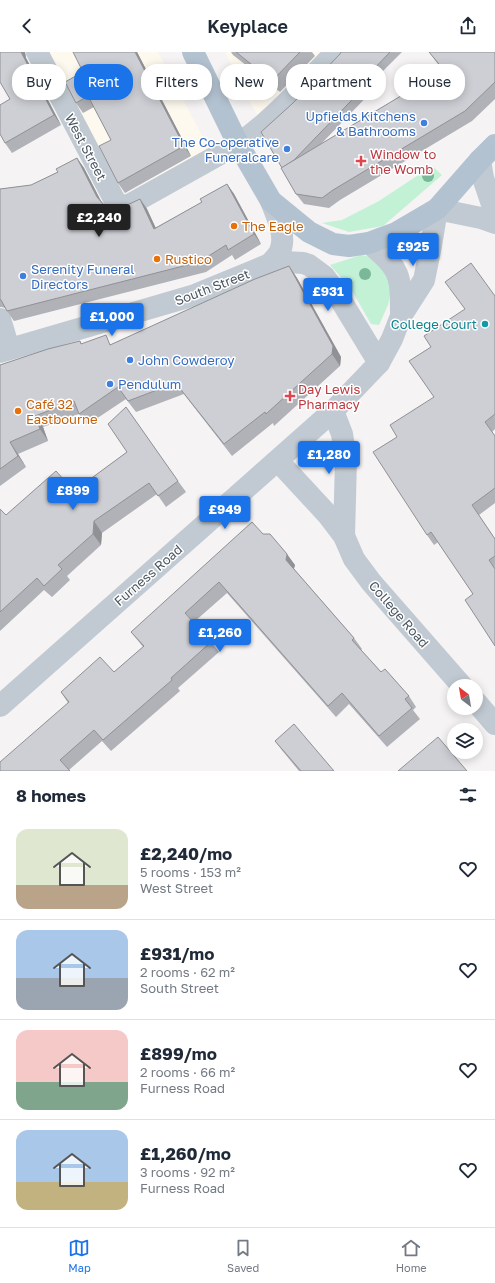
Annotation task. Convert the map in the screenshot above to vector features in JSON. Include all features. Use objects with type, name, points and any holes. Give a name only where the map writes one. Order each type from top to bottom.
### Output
[{"type":"main road","points":[[193,52],[238,144],[270,201],[308,232],[333,244],[349,246],[369,243],[396,233],[436,209],[487,153]]},
{"type":"street","name":"West Street","points":[[37,52],[115,201],[120,206],[129,205],[238,144]]},
{"type":"street","points":[[238,144],[267,122],[336,52]]},
{"type":"street","points":[[487,153],[484,178],[495,213]]},
{"type":"street","points":[[270,201],[279,223],[282,245],[280,252],[270,264]]},
{"type":"street","points":[[401,316],[424,280],[431,246],[436,209],[481,218],[495,223]]},
{"type":"street","points":[[369,243],[392,264],[398,275],[401,288],[401,316]]},
{"type":"street","name":"South Street","points":[[5,351],[195,295],[270,264],[285,262],[303,263],[309,265],[324,276],[337,294],[379,363]]},
{"type":"street","name":"Furness Road","points":[[0,706],[333,411],[379,363],[392,339],[401,316]]},
{"type":"street","points":[[0,319],[5,351]]},
{"type":"street","name":"College Road","points":[[333,411],[342,434],[346,460],[344,536]]},
{"type":"street","name":"College Road","points":[[278,461],[328,515],[344,536],[354,559],[371,582],[456,679]]},
{"type":"street","points":[[483,710],[495,724]]},
{"type":"shaded area","points":[[48,52],[158,52],[164,64],[141,64],[141,100],[183,100],[209,149],[127,192],[120,189],[66,86],[66,64],[54,64]]},
{"type":"shaded area","points":[[225,52],[321,52],[309,64],[286,64],[286,86],[278,94],[278,64],[231,64]]},
{"type":"shaded area","points":[[249,100],[272,100],[257,115]]},
{"type":"green space","points":[[432,166],[442,175],[383,226],[349,232],[322,223],[342,220],[379,201]]},
{"type":"green space","points":[[361,255],[377,258],[392,285],[388,305],[379,325],[371,324],[350,287],[330,265]]},
{"type":"building","points":[[0,52],[21,52],[27,64],[12,64],[12,100],[46,100],[54,115],[5,143],[0,134],[0,105],[10,99],[0,82]]},
{"type":"building","points":[[73,52],[135,52],[141,64],[141,100],[160,100],[184,146],[118,183],[99,146],[111,140],[90,100],[133,100],[133,64],[79,64]]},
{"type":"building","points":[[236,52],[300,52],[288,64],[286,64],[286,66],[278,75],[278,64],[251,64]]},
{"type":"building","points":[[341,52],[390,52],[379,64],[330,64]]},
{"type":"building","points":[[429,52],[495,52],[495,82],[465,111],[322,198],[296,194],[281,168],[394,100],[465,100],[465,64],[439,64]]},
{"type":"building","points":[[74,77],[74,99],[66,84],[66,81]]},
{"type":"building","points":[[74,100],[81,100],[76,103]]},
{"type":"building","points":[[296,100],[352,100],[294,160],[282,168],[261,132]]},
{"type":"building","points":[[77,158],[97,197],[104,205],[109,208],[123,207],[140,199],[154,229],[202,202],[200,199],[227,184],[254,234],[228,250],[226,245],[199,262],[7,311],[0,299],[0,189],[31,185],[58,172],[56,169]]},
{"type":"building","points":[[471,263],[495,296],[495,414],[485,422],[495,436],[495,488],[472,505],[495,539],[495,556],[489,560],[495,569],[495,646],[465,600],[473,594],[431,532],[427,535],[373,452],[397,437],[390,425],[434,397],[409,361],[431,347],[424,336],[465,309],[445,282]]},
{"type":"building","points":[[289,266],[333,346],[332,354],[266,414],[265,412],[224,444],[182,391],[178,382],[128,401],[118,387],[79,414],[74,401],[35,416],[40,429],[10,442],[18,456],[0,469],[0,365],[48,349],[80,341],[81,344],[106,335],[110,345],[255,279]]},
{"type":"building","points":[[126,407],[178,481],[158,496],[149,483],[94,521],[93,534],[58,565],[62,569],[44,586],[37,578],[0,612],[0,509],[6,515],[56,471],[74,491],[127,452],[108,424]]},
{"type":"building","points":[[252,522],[263,534],[270,534],[287,554],[286,560],[354,638],[352,640],[381,672],[385,669],[409,696],[405,699],[412,708],[379,736],[342,693],[328,706],[219,582],[185,613],[211,642],[171,678],[172,680],[103,740],[94,730],[60,760],[70,771],[0,771],[0,762],[69,702],[61,692],[100,657],[114,672],[144,646],[131,632]]},
{"type":"building","points":[[294,724],[334,771],[301,771],[275,741]]},
{"type":"building","points":[[438,737],[447,748],[447,759],[457,759],[467,771],[398,771]]},
{"type":"place","name":"Upfields Kitchens & Bathrooms","points":[[424,123]]},
{"type":"place","name":"The Co-operative Funeralcare","points":[[287,149]]},
{"type":"place","name":"Window to the Womb","points":[[361,161]]},
{"type":"place","name":"The Eagle","points":[[234,226]]},
{"type":"place","name":"Rustico","points":[[157,259]]},
{"type":"place","name":"Serenity Funeral Directors","points":[[23,276]]},
{"type":"place","name":"College Court","points":[[485,324]]},
{"type":"place","name":"John Cowderoy","points":[[130,360]]},
{"type":"place","name":"Pendulum","points":[[110,384]]},
{"type":"place","name":"Day Lewis Pharmacy","points":[[290,396]]},
{"type":"place","name":"Café 32 Eastbourne","points":[[18,411]]}]
